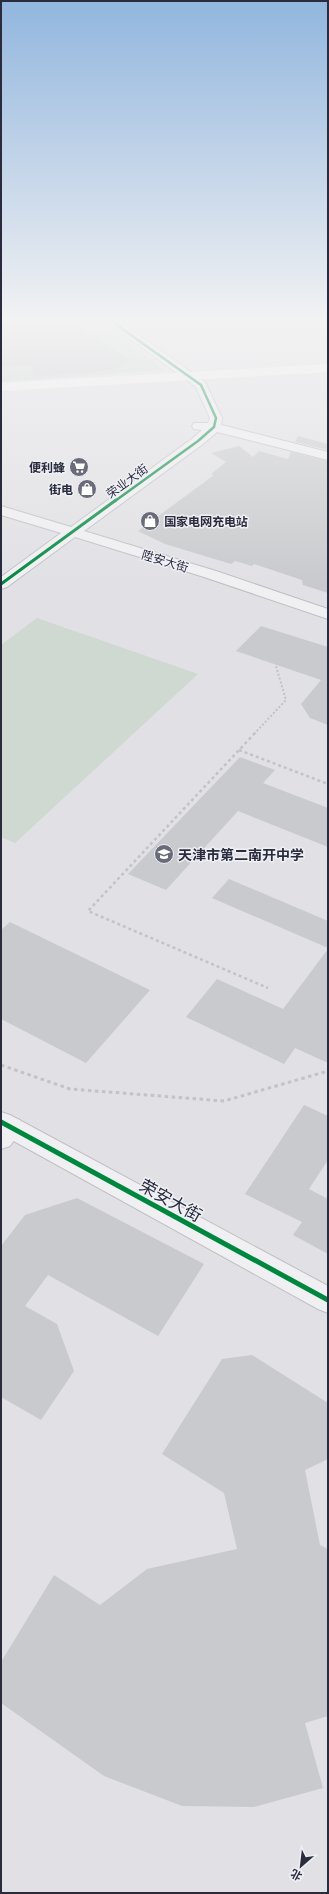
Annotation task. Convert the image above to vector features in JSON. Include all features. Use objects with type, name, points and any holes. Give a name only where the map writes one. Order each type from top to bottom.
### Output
[{"type":"street","points":[[211,406],[216,418],[214,428]]},
{"type":"street","points":[[196,411],[199,417],[197,426],[214,428],[328,456]]},
{"type":"street","name":"荣业大街","points":[[42,537],[148,463],[197,426]]},
{"type":"street","name":"荣业大街","points":[[1,584],[214,428]]},
{"type":"street","name":"陞安大街","points":[[1,510],[210,574],[328,614]]},
{"type":"street","name":"荣安大街","points":[[4,1129],[328,1300]]},
{"type":"path","points":[[268,988],[88,911],[286,700],[276,666]]},
{"type":"path","points":[[239,750],[328,784]]},
{"type":"path","points":[[1,1065],[70,1089],[224,1101],[328,1071]]},
{"type":"shaded area","points":[[37,618],[198,674],[15,843],[1,837],[1,645]]},
{"type":"building","points":[[298,436],[328,444],[328,450],[295,442]]},
{"type":"building","points":[[239,446],[253,457],[259,451],[288,459],[291,452],[328,461],[328,593],[303,585],[302,580],[254,564],[252,566],[235,561],[231,564],[165,544],[138,531],[214,475],[211,474],[226,462],[211,453]]},
{"type":"building","points":[[261,626],[328,647],[328,725],[310,718],[301,704],[321,680],[236,651]]},
{"type":"building","points":[[240,757],[275,770],[263,783],[328,808],[328,847],[238,811],[166,890],[128,874]]},
{"type":"building","points":[[229,879],[328,921],[328,948],[212,898]]},
{"type":"building","points":[[10,922],[150,990],[86,1063],[1,1019],[1,930]]},
{"type":"building","points":[[328,949],[328,1063],[295,1048],[284,1064],[186,1017],[217,979],[283,1009]]},
{"type":"building","points":[[304,1105],[328,1116],[328,1160],[309,1189],[328,1199],[328,1254],[293,1235],[302,1222],[245,1194]]},
{"type":"building","points":[[77,1198],[204,1264],[158,1336],[48,1275],[25,1306],[57,1324],[74,1371],[41,1420],[1,1397],[1,1246],[25,1215]]},
{"type":"building","points":[[252,1355],[328,1403],[328,1459],[305,1470],[320,1545],[328,1549],[328,1716],[305,1723],[323,1788],[254,1807],[182,1806],[104,1776],[1,1703],[1,1662],[54,1575],[100,1605],[147,1569],[237,1549],[224,1493],[162,1454],[222,1359]]},
{"type":"cycle path","points":[[1,584],[198,441],[214,427],[216,418],[211,406]]},
{"type":"cycle path","points":[[1,1122],[328,1300]]},
{"type":"place","name":"便利蜂","points":[[79,467]]},
{"type":"place","name":"街电","points":[[87,489]]},
{"type":"place","name":"国家电网充电站","points":[[150,521]]},
{"type":"place","name":"天津市第二南开中学","points":[[164,854]]}]
